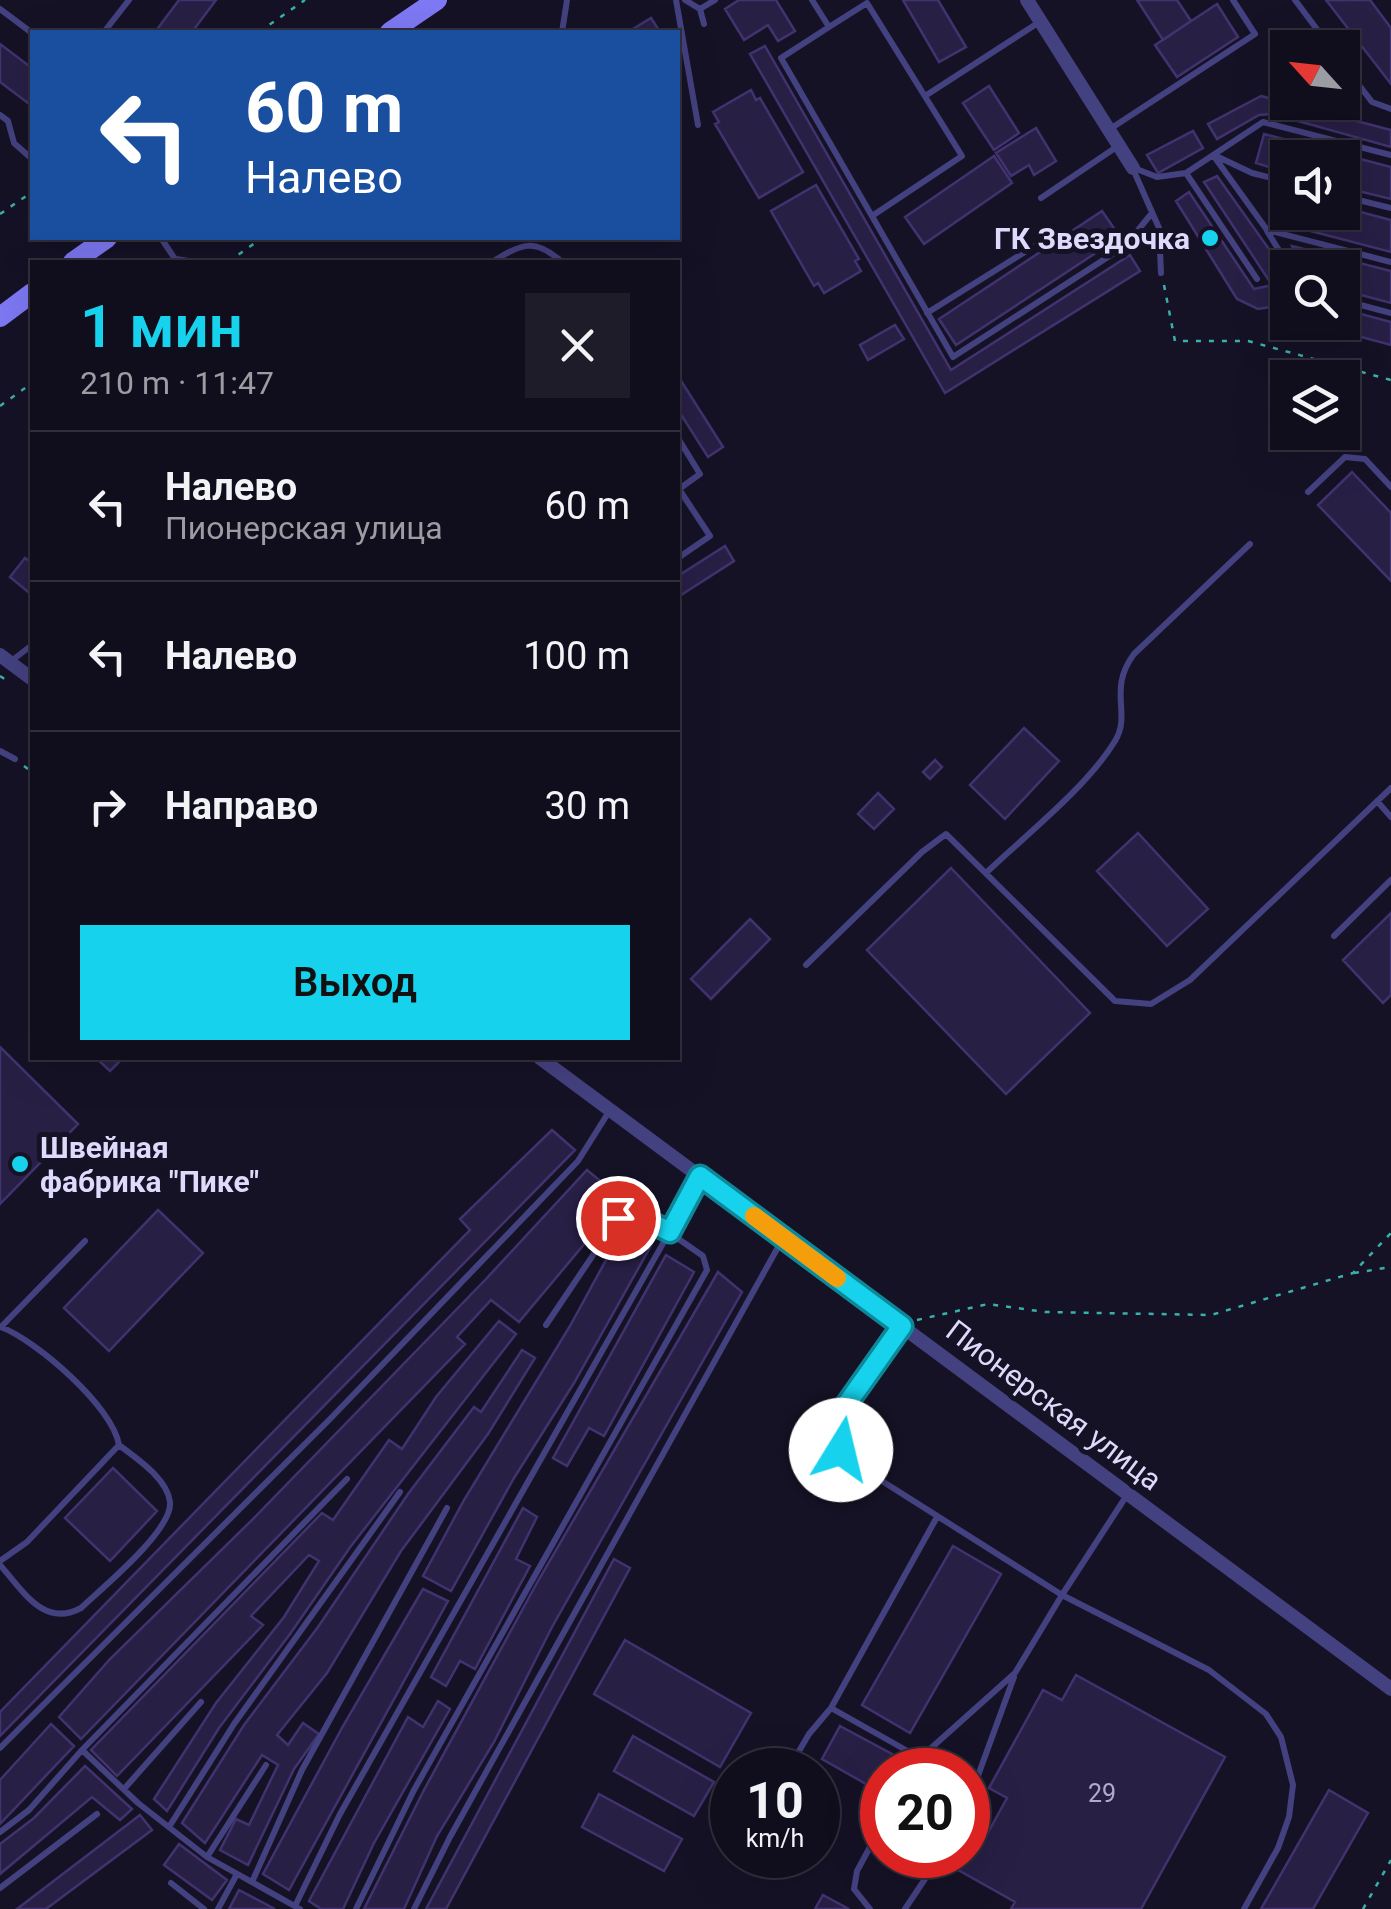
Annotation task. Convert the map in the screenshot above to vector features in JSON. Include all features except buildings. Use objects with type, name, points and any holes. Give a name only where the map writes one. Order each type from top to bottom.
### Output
[{"type":"main road","points":[[393,30],[437,0]]},
{"type":"main road","points":[[76,260],[104,240]]},
{"type":"main road","points":[[0,317],[30,294]]},
{"type":"street","points":[[1027,0],[1133,168]]},
{"type":"street","points":[[5,659],[30,678]]},
{"type":"street","name":"Пионерская улица","points":[[543,1060],[1391,1689]]},
{"type":"lane","points":[[106,30],[129,0]]},
{"type":"lane","points":[[562,30],[568,0]]},
{"type":"lane","points":[[676,0],[698,124]]},
{"type":"lane","points":[[685,0],[700,9],[704,24]]},
{"type":"lane","points":[[700,9],[715,0]]},
{"type":"lane","points":[[812,0],[829,27]]},
{"type":"lane","points":[[1109,130],[1255,34],[1232,0]]},
{"type":"lane","points":[[1295,0],[1317,30]]},
{"type":"lane","points":[[872,216],[962,156],[867,2],[781,58],[953,358],[1125,246],[1152,213]]},
{"type":"lane","points":[[0,9],[30,32]]},
{"type":"lane","points":[[925,96],[1041,22]]},
{"type":"lane","points":[[1360,87],[1372,102],[1391,108]]},
{"type":"lane","points":[[0,114],[8,121],[14,143],[30,157]]},
{"type":"lane","points":[[1133,168],[1158,177],[1186,173],[1263,122],[1391,155]]},
{"type":"lane","points":[[1041,198],[1119,146]]},
{"type":"lane","points":[[1213,155],[1270,177]]},
{"type":"lane","points":[[1213,155],[1279,250]]},
{"type":"lane","points":[[1133,168],[1159,228],[1161,273]]},
{"type":"lane","points":[[1186,173],[1257,279]]},
{"type":"lane","points":[[1360,200],[1391,208]]},
{"type":"lane","points":[[1267,230],[1391,262]]},
{"type":"lane","points":[[928,313],[1052,235]]},
{"type":"lane","points":[[496,260],[522,245],[546,247],[560,260]]},
{"type":"lane","points":[[1360,305],[1391,313]]},
{"type":"lane","points":[[680,441],[700,474],[680,488]]},
{"type":"lane","points":[[1308,492],[1346,457],[1365,460],[1391,486]]},
{"type":"lane","points":[[680,492],[710,536],[680,557]]},
{"type":"lane","points":[[986,873],[1076,788],[1115,742],[1120,729],[1120,681],[1134,654],[1250,544]]},
{"type":"lane","points":[[5,659],[30,646]]},
{"type":"lane","points":[[0,751],[14,759]]},
{"type":"lane","points":[[806,964],[922,852],[946,834],[1115,1001],[1151,1004],[1190,980],[1391,788]]},
{"type":"lane","points":[[1377,801],[1391,816]]},
{"type":"lane","points":[[1334,936],[1391,880]]},
{"type":"lane","points":[[0,1748],[331,1418],[551,1190],[578,1161],[610,1110]]},
{"type":"lane","points":[[82,1750],[207,1857],[297,1908],[350,1798],[700,1176]]},
{"type":"lane","points":[[356,1909],[414,1790],[707,1270],[703,1256],[670,1232],[630,1212],[618,1218],[546,1325]]},
{"type":"lane","points":[[414,1909],[450,1837],[783,1238]]},
{"type":"lane","points":[[85,1241],[1,1327],[18,1333],[59,1364],[110,1422],[118,1445],[147,1468],[166,1491],[170,1503],[167,1518],[154,1536],[82,1608],[67,1616],[53,1615],[37,1605],[0,1563],[27,1542],[118,1445]]},
{"type":"lane","points":[[902,1326],[844,1408],[836,1436],[841,1450],[852,1462],[1062,1595],[1209,1670],[1266,1714],[1281,1737],[1292,1784],[1289,1817],[1278,1848],[1244,1909]]},
{"type":"lane","points":[[0,1832],[29,1810],[82,1750],[346,1479]]},
{"type":"lane","points":[[170,1827],[234,1724],[400,1492]]},
{"type":"lane","points":[[988,1748],[1016,1674],[1127,1493]]},
{"type":"lane","points":[[252,1882],[302,1770],[447,1508]]},
{"type":"lane","points":[[800,1748],[830,1708],[938,1517]]},
{"type":"lane","points":[[931,1748],[1016,1674]]},
{"type":"lane","points":[[124,1789],[201,1702]]},
{"type":"lane","points":[[830,1708],[902,1748]]},
{"type":"lane","points":[[207,1857],[266,1766]]},
{"type":"lane","points":[[0,1888],[97,1814]]},
{"type":"lane","points":[[860,1865],[854,1889],[870,1909]]},
{"type":"lane","points":[[218,1909],[238,1874]]},
{"type":"lane","points":[[906,1909],[927,1878]]},
{"type":"lane","points":[[171,1883],[204,1909]]},
{"type":"path","points":[[262,30],[306,0]]},
{"type":"path","points":[[0,214],[30,193]]},
{"type":"path","points":[[231,260],[259,240]]},
{"type":"path","points":[[1161,273],[1175,341],[1248,341],[1391,380]]},
{"type":"path","points":[[0,406],[30,384]]},
{"type":"path","points":[[1353,1273],[1391,1232]]},
{"type":"path","points":[[902,1326],[936,1313],[988,1304],[1044,1312],[1211,1315],[1353,1273],[1391,1268]]},
{"type":"path","points":[[1363,1909],[1391,1860]]},
{"type":"slow traffic","points":[[754,1216],[837,1278]]},
{"type":"place","name":"ГК Звездочка","points":[[1210,238]]},
{"type":"place","name":"Швейная фабрика \"Пике\"","points":[[20,1164]]},
{"type":"route","points":[[618,1218],[630,1212],[670,1232],[700,1176],[902,1326],[844,1408],[836,1436],[841,1450]]}]
